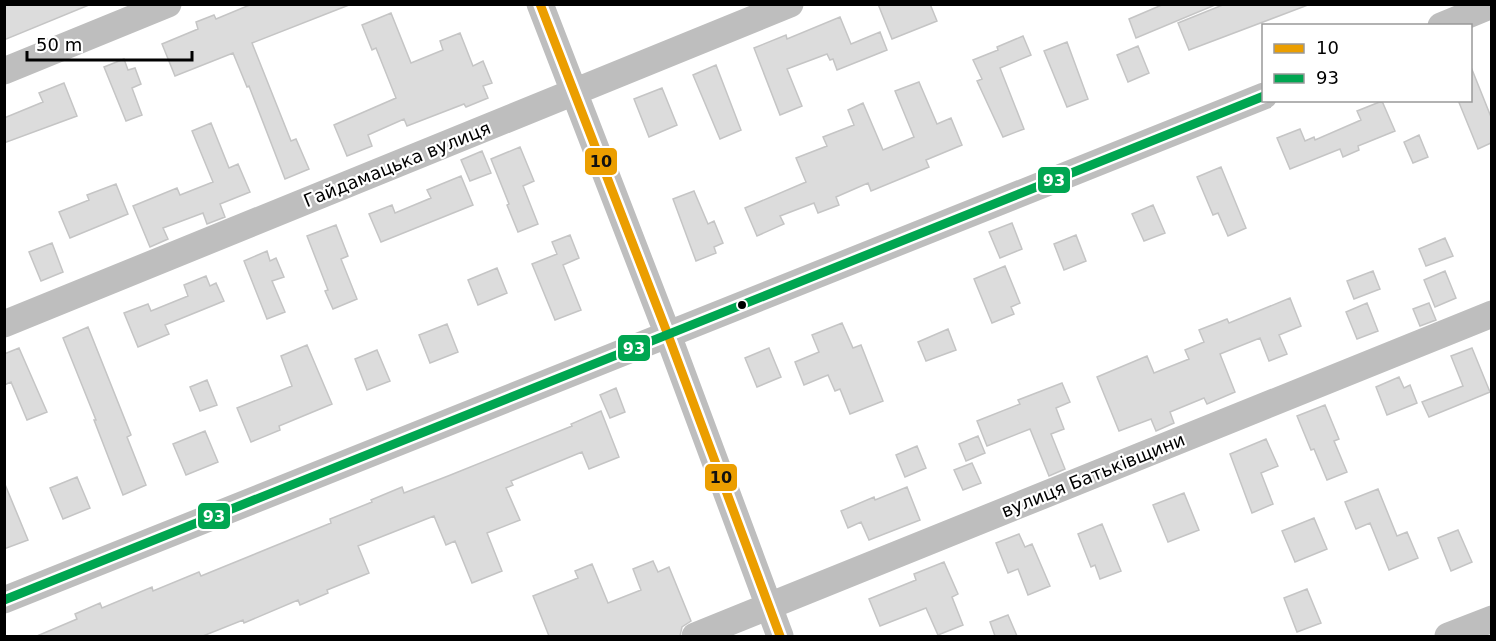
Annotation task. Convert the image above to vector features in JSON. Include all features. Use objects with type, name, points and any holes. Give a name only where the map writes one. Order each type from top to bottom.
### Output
[{"type":"street","points":[[4,71],[168,4]]},
{"type":"street","points":[[540,4],[668,335],[780,636]]},
{"type":"street","name":"Гайдамацька вулиця","points":[[4,324],[790,4]]},
{"type":"street","points":[[1446,24],[1491,5]]},
{"type":"street","points":[[4,600],[1262,96]]},
{"type":"street","name":"вулиця Батьківщини","points":[[695,636],[1491,314]]},
{"type":"street","points":[[1448,636],[1491,619]]},
{"type":"building","points":[[4,4],[89,4],[89,5],[4,40]]},
{"type":"building","points":[[252,4],[349,5],[252,43],[291,141],[296,139],[309,169],[285,179],[249,86],[247,87],[233,53],[175,76],[162,44],[198,29],[196,22],[214,15],[216,19]]},
{"type":"building","points":[[878,4],[930,4],[937,21],[892,39]]},
{"type":"building","points":[[1164,4],[1215,5],[1136,38],[1129,19]]},
{"type":"building","points":[[1225,4],[1308,5],[1189,50],[1178,23]]},
{"type":"building","points":[[391,13],[411,63],[443,50],[440,41],[460,33],[473,66],[483,61],[492,83],[483,86],[488,98],[466,107],[464,104],[407,126],[404,119],[368,135],[372,146],[347,156],[334,125],[396,98],[376,48],[372,50],[362,25]]},
{"type":"building","points":[[840,17],[851,44],[880,32],[887,50],[837,70],[833,59],[830,60],[827,54],[787,69],[802,106],[780,115],[754,48],[786,35],[787,39]]},
{"type":"building","points":[[1023,36],[1031,55],[1000,68],[1024,129],[1003,137],[977,81],[982,79],[973,60],[998,50],[997,47]]},
{"type":"building","points":[[1067,42],[1088,99],[1067,107],[1044,51]]},
{"type":"building","points":[[1138,46],[1149,73],[1128,82],[1117,55]]},
{"type":"building","points":[[124,59],[128,70],[135,68],[141,84],[132,88],[142,115],[126,121],[104,67]]},
{"type":"building","points":[[716,65],[741,130],[720,139],[693,75]]},
{"type":"building","points":[[1472,70],[1491,117],[1491,143],[1478,149],[1459,102],[1472,102]]},
{"type":"building","points":[[919,82],[937,124],[951,118],[962,145],[926,160],[929,167],[871,191],[868,183],[836,197],[839,205],[818,213],[814,203],[780,216],[784,224],[757,236],[745,208],[806,182],[796,158],[827,146],[823,137],[854,125],[848,110],[863,103],[883,150],[914,137],[895,91]]},
{"type":"building","points":[[64,83],[77,116],[4,143],[4,118],[43,102],[39,93]]},
{"type":"building","points":[[662,88],[677,125],[649,137],[634,99]]},
{"type":"building","points":[[1382,102],[1395,131],[1358,146],[1359,150],[1343,157],[1340,149],[1290,169],[1277,138],[1300,129],[1305,141],[1314,137],[1315,140],[1361,120],[1357,111]]},
{"type":"building","points":[[211,123],[229,168],[238,164],[250,192],[220,204],[225,217],[207,224],[203,213],[163,228],[168,239],[150,247],[133,206],[177,188],[180,195],[213,182],[192,131]]},
{"type":"building","points":[[1419,135],[1428,157],[1413,163],[1404,142]]},
{"type":"building","points":[[520,147],[534,181],[523,186],[538,224],[518,232],[491,159]]},
{"type":"building","points":[[482,151],[491,173],[470,181],[461,160]]},
{"type":"building","points":[[1221,167],[1246,228],[1228,236],[1218,213],[1213,215],[1197,177]]},
{"type":"building","points":[[461,176],[473,205],[381,242],[369,214],[392,205],[395,213],[431,198],[427,190]]},
{"type":"building","points":[[116,184],[128,214],[70,238],[59,212],[89,200],[87,195]]},
{"type":"building","points":[[694,191],[708,224],[714,221],[723,243],[714,247],[716,253],[696,261],[673,199]]},
{"type":"building","points":[[1153,205],[1165,233],[1144,241],[1132,214]]},
{"type":"building","points":[[1012,223],[1022,249],[1000,258],[989,232]]},
{"type":"building","points":[[336,225],[348,256],[341,259],[357,299],[333,309],[307,236]]},
{"type":"building","points":[[570,235],[579,258],[563,265],[581,310],[555,320],[532,264],[557,254],[552,242]]},
{"type":"building","points":[[1076,235],[1086,261],[1064,270],[1054,244]]},
{"type":"building","points":[[1445,238],[1453,256],[1426,266],[1419,249]]},
{"type":"building","points":[[52,243],[63,272],[41,281],[29,252]]},
{"type":"building","points":[[267,251],[270,261],[276,258],[284,277],[272,281],[285,312],[267,319],[244,261]]},
{"type":"building","points":[[1005,266],[1020,303],[1011,307],[1014,314],[992,323],[974,279]]},
{"type":"building","points":[[497,268],[507,293],[478,305],[468,280]]},
{"type":"building","points":[[1373,271],[1380,289],[1354,299],[1347,281]]},
{"type":"building","points":[[1445,271],[1456,298],[1435,307],[1424,280]]},
{"type":"building","points":[[206,276],[210,286],[216,283],[224,301],[165,325],[169,334],[138,347],[124,313],[148,304],[151,311],[188,296],[184,285]]},
{"type":"building","points":[[1290,298],[1301,326],[1279,335],[1287,354],[1269,361],[1260,338],[1220,354],[1235,392],[1207,404],[1204,398],[1170,412],[1174,423],[1156,431],[1151,419],[1119,431],[1097,377],[1147,356],[1154,373],[1189,359],[1185,350],[1204,342],[1199,330],[1227,319],[1229,323]]},
{"type":"building","points":[[1367,303],[1378,331],[1357,339],[1346,312]]},
{"type":"building","points":[[1429,303],[1436,320],[1420,326],[1413,309]]},
{"type":"building","points":[[842,323],[853,348],[861,345],[883,401],[850,414],[840,389],[835,391],[828,375],[804,385],[795,362],[819,352],[812,335]]},
{"type":"building","points":[[447,324],[458,352],[430,363],[419,335]]},
{"type":"building","points":[[88,327],[131,435],[127,437],[146,485],[123,495],[63,338]]},
{"type":"building","points":[[948,329],[956,350],[926,361],[918,342]]},
{"type":"building","points":[[307,345],[332,404],[279,426],[280,430],[251,442],[237,408],[292,386],[281,356]]},
{"type":"building","points":[[19,348],[47,412],[27,420],[11,382],[4,385],[4,354]]},
{"type":"building","points":[[769,348],[781,377],[757,387],[745,358]]},
{"type":"building","points":[[1472,348],[1490,392],[1429,417],[1422,402],[1463,386],[1451,356]]},
{"type":"building","points":[[377,350],[390,381],[367,390],[355,359]]},
{"type":"building","points":[[1399,377],[1404,388],[1410,385],[1417,403],[1387,415],[1376,387]]},
{"type":"building","points":[[207,380],[217,405],[200,411],[190,387]]},
{"type":"building","points":[[1062,383],[1070,402],[1056,408],[1064,429],[1051,434],[1065,469],[1049,476],[1030,429],[987,446],[977,421],[1020,404],[1018,400]]},
{"type":"building","points":[[616,388],[625,412],[610,418],[600,395]]},
{"type":"building","points":[[1325,405],[1339,439],[1334,441],[1347,472],[1327,480],[1297,416]]},
{"type":"building","points":[[601,411],[619,457],[589,469],[582,452],[511,481],[513,485],[506,488],[520,520],[487,533],[502,571],[472,583],[455,541],[446,545],[434,516],[358,546],[369,573],[327,590],[328,593],[300,605],[298,600],[244,623],[243,620],[203,636],[37,636],[77,619],[75,614],[100,603],[102,608],[152,587],[153,591],[199,572],[201,576],[331,523],[330,519],[402,487],[404,493],[572,426],[571,424]]},
{"type":"building","points":[[205,431],[218,462],[186,475],[173,444]]},
{"type":"building","points":[[978,436],[985,453],[966,461],[959,444]]},
{"type":"building","points":[[1266,439],[1278,466],[1261,473],[1273,504],[1252,513],[1230,454]]},
{"type":"building","points":[[917,446],[926,468],[905,477],[896,455]]},
{"type":"building","points":[[972,463],[981,483],[963,490],[954,470]]},
{"type":"building","points":[[77,477],[90,508],[63,519],[50,488]]},
{"type":"building","points":[[4,482],[28,540],[4,549]]},
{"type":"building","points":[[907,487],[920,520],[869,540],[861,522],[848,528],[841,511],[874,497],[875,500]]},
{"type":"building","points":[[1378,489],[1397,536],[1407,532],[1418,558],[1389,570],[1370,523],[1356,529],[1345,502]]},
{"type":"building","points":[[1184,493],[1199,530],[1168,542],[1153,505]]},
{"type":"building","points":[[1314,518],[1327,549],[1295,562],[1282,531]]},
{"type":"building","points":[[1102,524],[1121,571],[1100,579],[1095,565],[1091,567],[1078,534]]},
{"type":"building","points":[[1458,530],[1472,562],[1451,571],[1438,538]]},
{"type":"building","points":[[1019,534],[1025,547],[1032,544],[1050,586],[1028,595],[1018,569],[1008,573],[996,543]]},
{"type":"building","points":[[653,561],[658,572],[669,567],[691,621],[682,627],[680,636],[549,636],[533,596],[578,578],[575,571],[592,564],[608,603],[641,590],[633,569]]},
{"type":"building","points":[[944,562],[958,594],[952,597],[963,625],[938,635],[926,608],[880,626],[869,599],[916,580],[914,574]]},
{"type":"building","points":[[1307,589],[1321,623],[1297,632],[1284,598]]},
{"type":"building","points":[[1008,615],[1017,636],[995,636],[990,622]]},
{"type":"transit line","name":"10","points":[[540,4],[668,335],[780,636]]},
{"type":"transit line","name":"93","points":[[4,600],[1262,97]]}]
